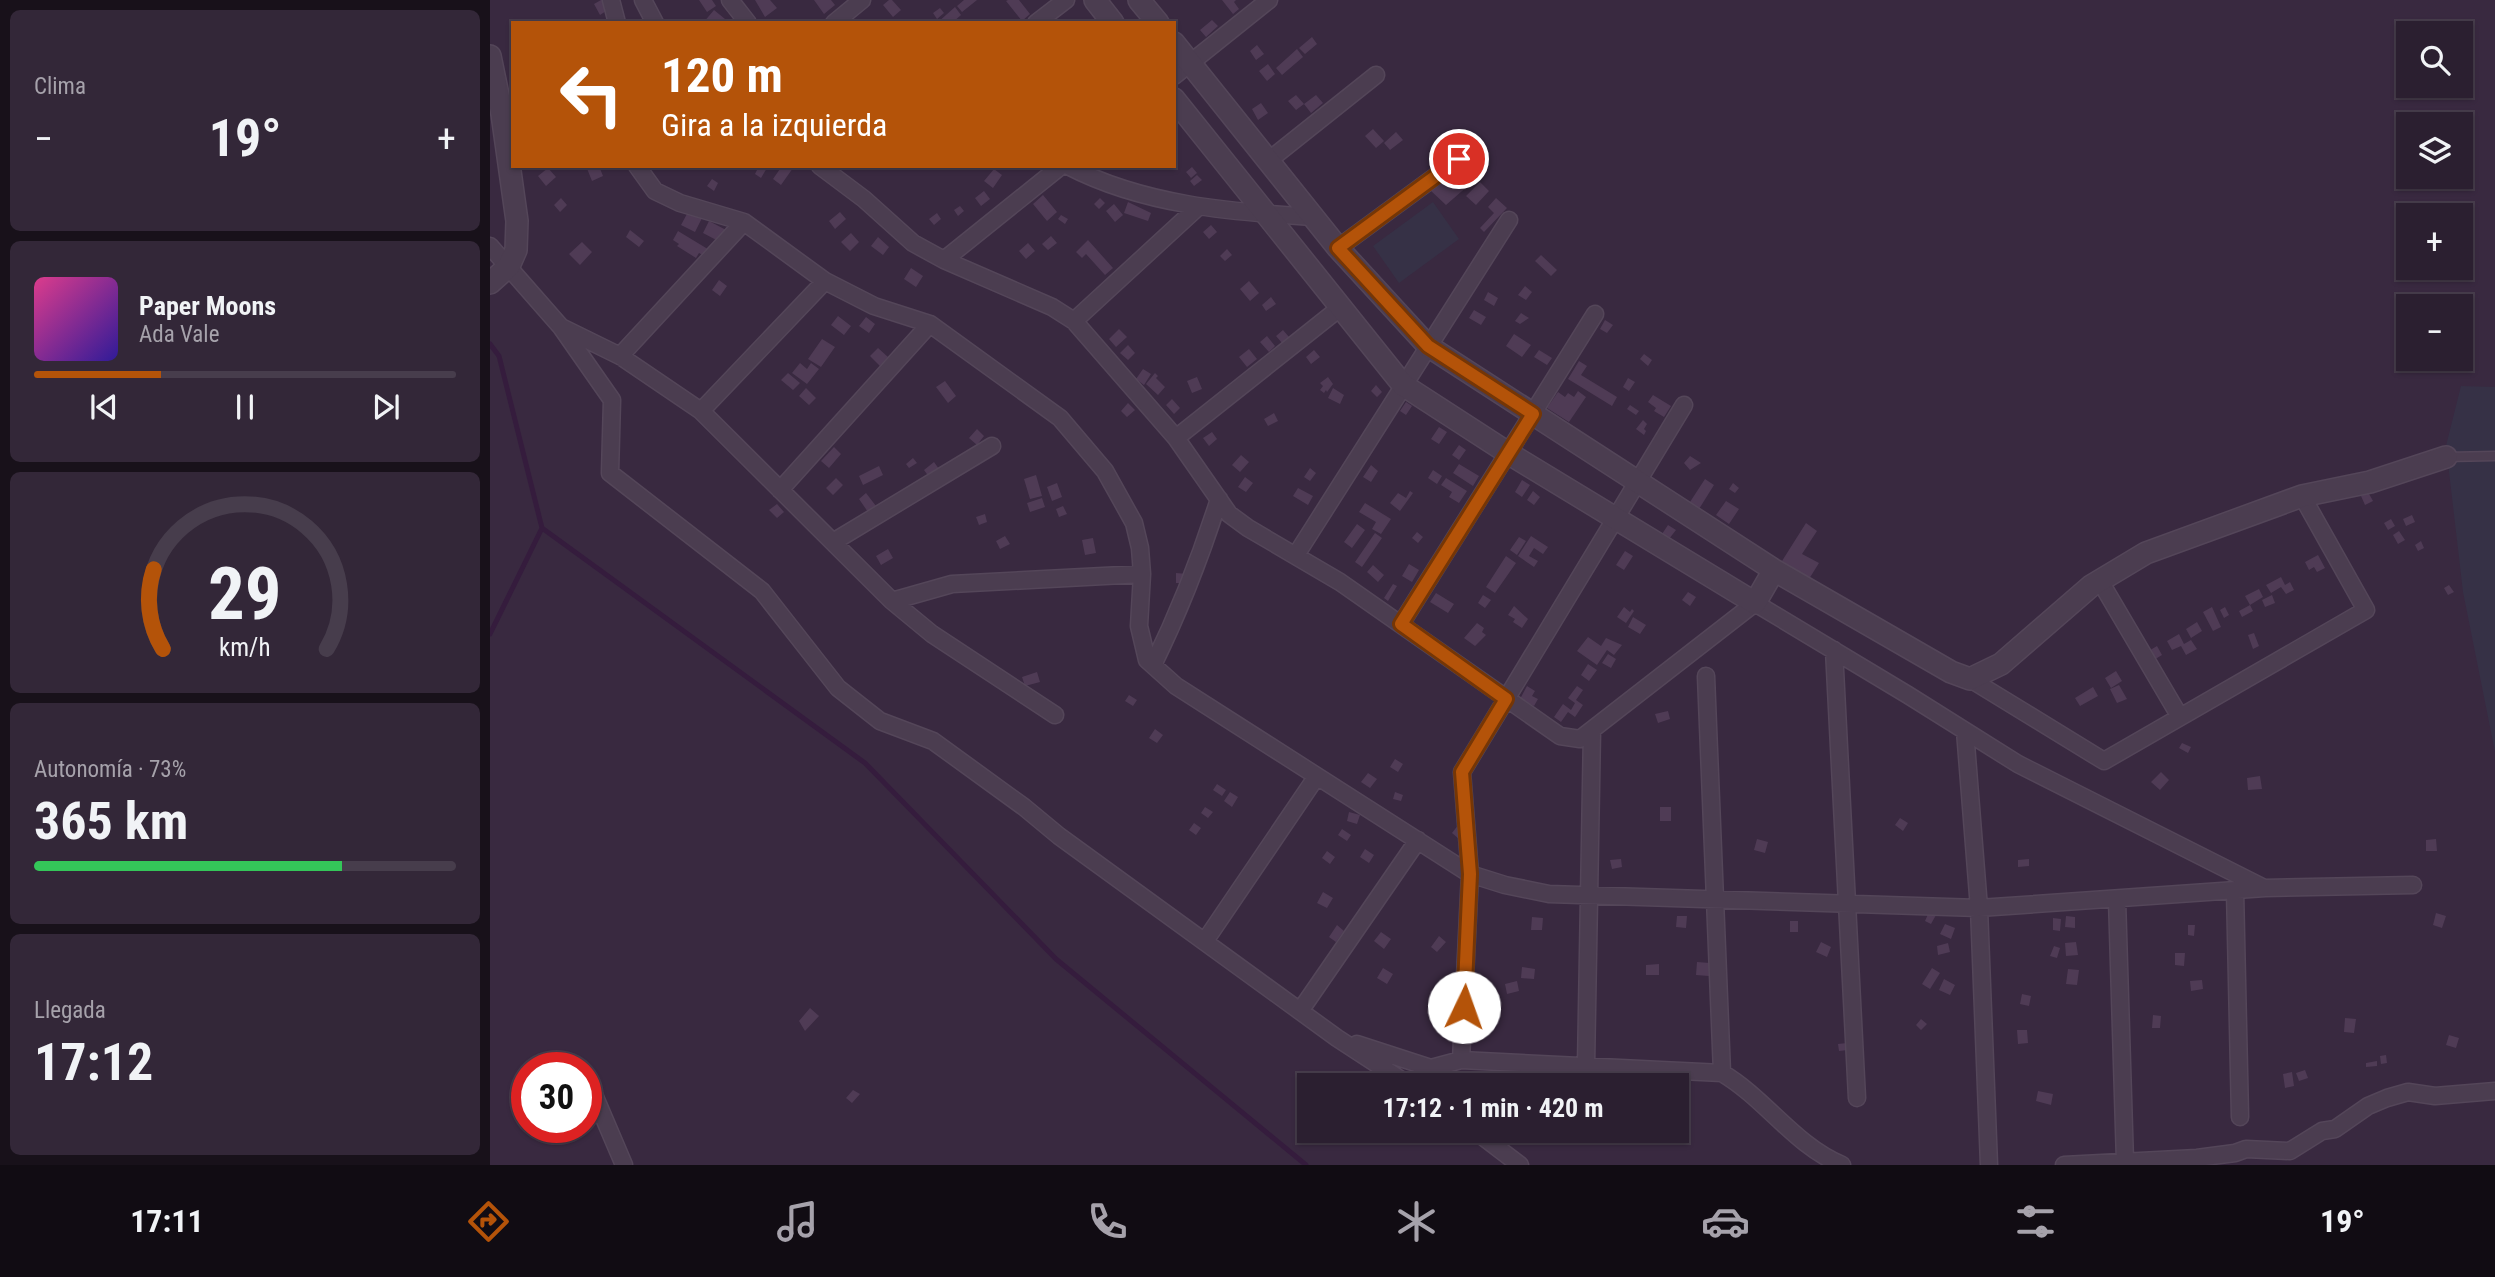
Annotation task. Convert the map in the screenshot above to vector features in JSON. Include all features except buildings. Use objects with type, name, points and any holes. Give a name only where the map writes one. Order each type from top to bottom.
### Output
[{"type":"street","points":[[611,0],[616,21]]},
{"type":"street","points":[[643,0],[654,21]]},
{"type":"street","points":[[730,0],[746,21]]},
{"type":"street","points":[[836,21],[862,0]]},
{"type":"street","points":[[1039,21],[1066,0]]},
{"type":"street","points":[[1095,0],[1111,21]]},
{"type":"street","points":[[1139,0],[1156,21]]},
{"type":"street","points":[[1182,69],[1269,0]]},
{"type":"street","points":[[1176,50],[1182,69],[1268,161],[1338,248],[1428,346],[1774,570],[1951,672],[1970,678],[2104,761],[2366,610],[2302,496]]},
{"type":"street","points":[[490,55],[502,114],[517,221],[516,250],[509,267],[490,282]]},
{"type":"street","points":[[1268,161],[1376,75]]},
{"type":"street","points":[[1176,102],[1403,385],[1508,453],[2018,764],[2265,888]]},
{"type":"street","points":[[1338,248],[1459,159]]},
{"type":"street","points":[[638,168],[655,191],[680,203],[744,222],[825,281],[874,306],[930,324],[1060,418],[1105,471],[1134,523],[1142,574],[1139,626],[1147,660],[1176,686],[1470,874],[1538,892],[1979,908],[2265,888],[2413,886]]},
{"type":"street","points":[[823,168],[864,199],[913,243],[944,260],[1052,307],[1074,321],[1176,438],[1229,514],[1401,624],[1560,736],[1580,739],[1592,730],[1755,603],[1774,570]]},
{"type":"street","points":[[944,260],[1059,168]]},
{"type":"street","points":[[1072,168],[1090,178],[1122,188],[1198,207],[1313,217]]},
{"type":"street","points":[[1074,321],[1198,207]]},
{"type":"street","points":[[1296,555],[1508,220]]},
{"type":"street","points":[[620,356],[744,222]]},
{"type":"street","points":[[490,246],[561,327],[612,400],[610,473],[762,591],[838,688],[880,720],[933,741],[1337,1038],[1391,1073]]},
{"type":"street","points":[[701,411],[825,281]]},
{"type":"street","points":[[1176,438],[1341,307]]},
{"type":"street","points":[[1401,624],[1595,314]]},
{"type":"street","points":[[780,490],[930,324]]},
{"type":"street","points":[[561,327],[620,356],[701,411],[892,601],[932,634],[1055,715]]},
{"type":"street","points":[[1461,1060],[1470,874],[1462,772],[1685,405]]},
{"type":"street","points":[[832,542],[992,446]]},
{"type":"street","points":[[1970,678],[2001,664],[2100,580],[2146,553],[2302,496],[2370,482],[2446,457]]},
{"type":"street","points":[[1153,665],[1198,566],[1219,499]]},
{"type":"street","points":[[892,601],[952,584],[1142,574]]},
{"type":"street","points":[[2100,580],[2180,717]]},
{"type":"street","points":[[1834,650],[1857,1098]]},
{"type":"street","points":[[1706,676],[1722,1073]]},
{"type":"street","points":[[1586,1066],[1592,730]]},
{"type":"street","points":[[1965,731],[1979,908],[1989,1165]]},
{"type":"street","points":[[1205,941],[1317,776]]},
{"type":"street","points":[[1300,1011],[1418,840]]},
{"type":"street","points":[[2235,890],[2240,1117]]},
{"type":"street","points":[[2116,899],[2125,1161]]},
{"type":"street","points":[[1337,1038],[1432,1068],[1461,1060],[1722,1073],[1743,1085],[1782,1125],[1826,1158],[1842,1165]]},
{"type":"street","points":[[2064,1165],[2197,1158],[2246,1149],[2290,1151],[2322,1131],[2335,1129],[2368,1106],[2387,1098],[2408,1092],[2435,1096],[2495,1091]]},
{"type":"street","points":[[602,1114],[623,1165]]},
{"type":"street","points":[[1491,1143],[1520,1165]]},
{"type":"lane","points":[[2446,457],[2495,456]]},
{"type":"shaded area","points":[[1433,202],[1459,239],[1399,283],[1373,246]]},
{"type":"shaded area","points":[[2461,386],[2495,387],[2495,752],[2463,592],[2446,446]]},
{"type":"waterway","points":[[490,344],[499,356],[542,528],[865,763],[1056,959],[1306,1165]]},
{"type":"waterway","points":[[490,634],[542,528]]},
{"type":"route","points":[[1459,159],[1338,248],[1428,346],[1533,414],[1401,624],[1506,699],[1462,772],[1470,874],[1464,1007]]}]
